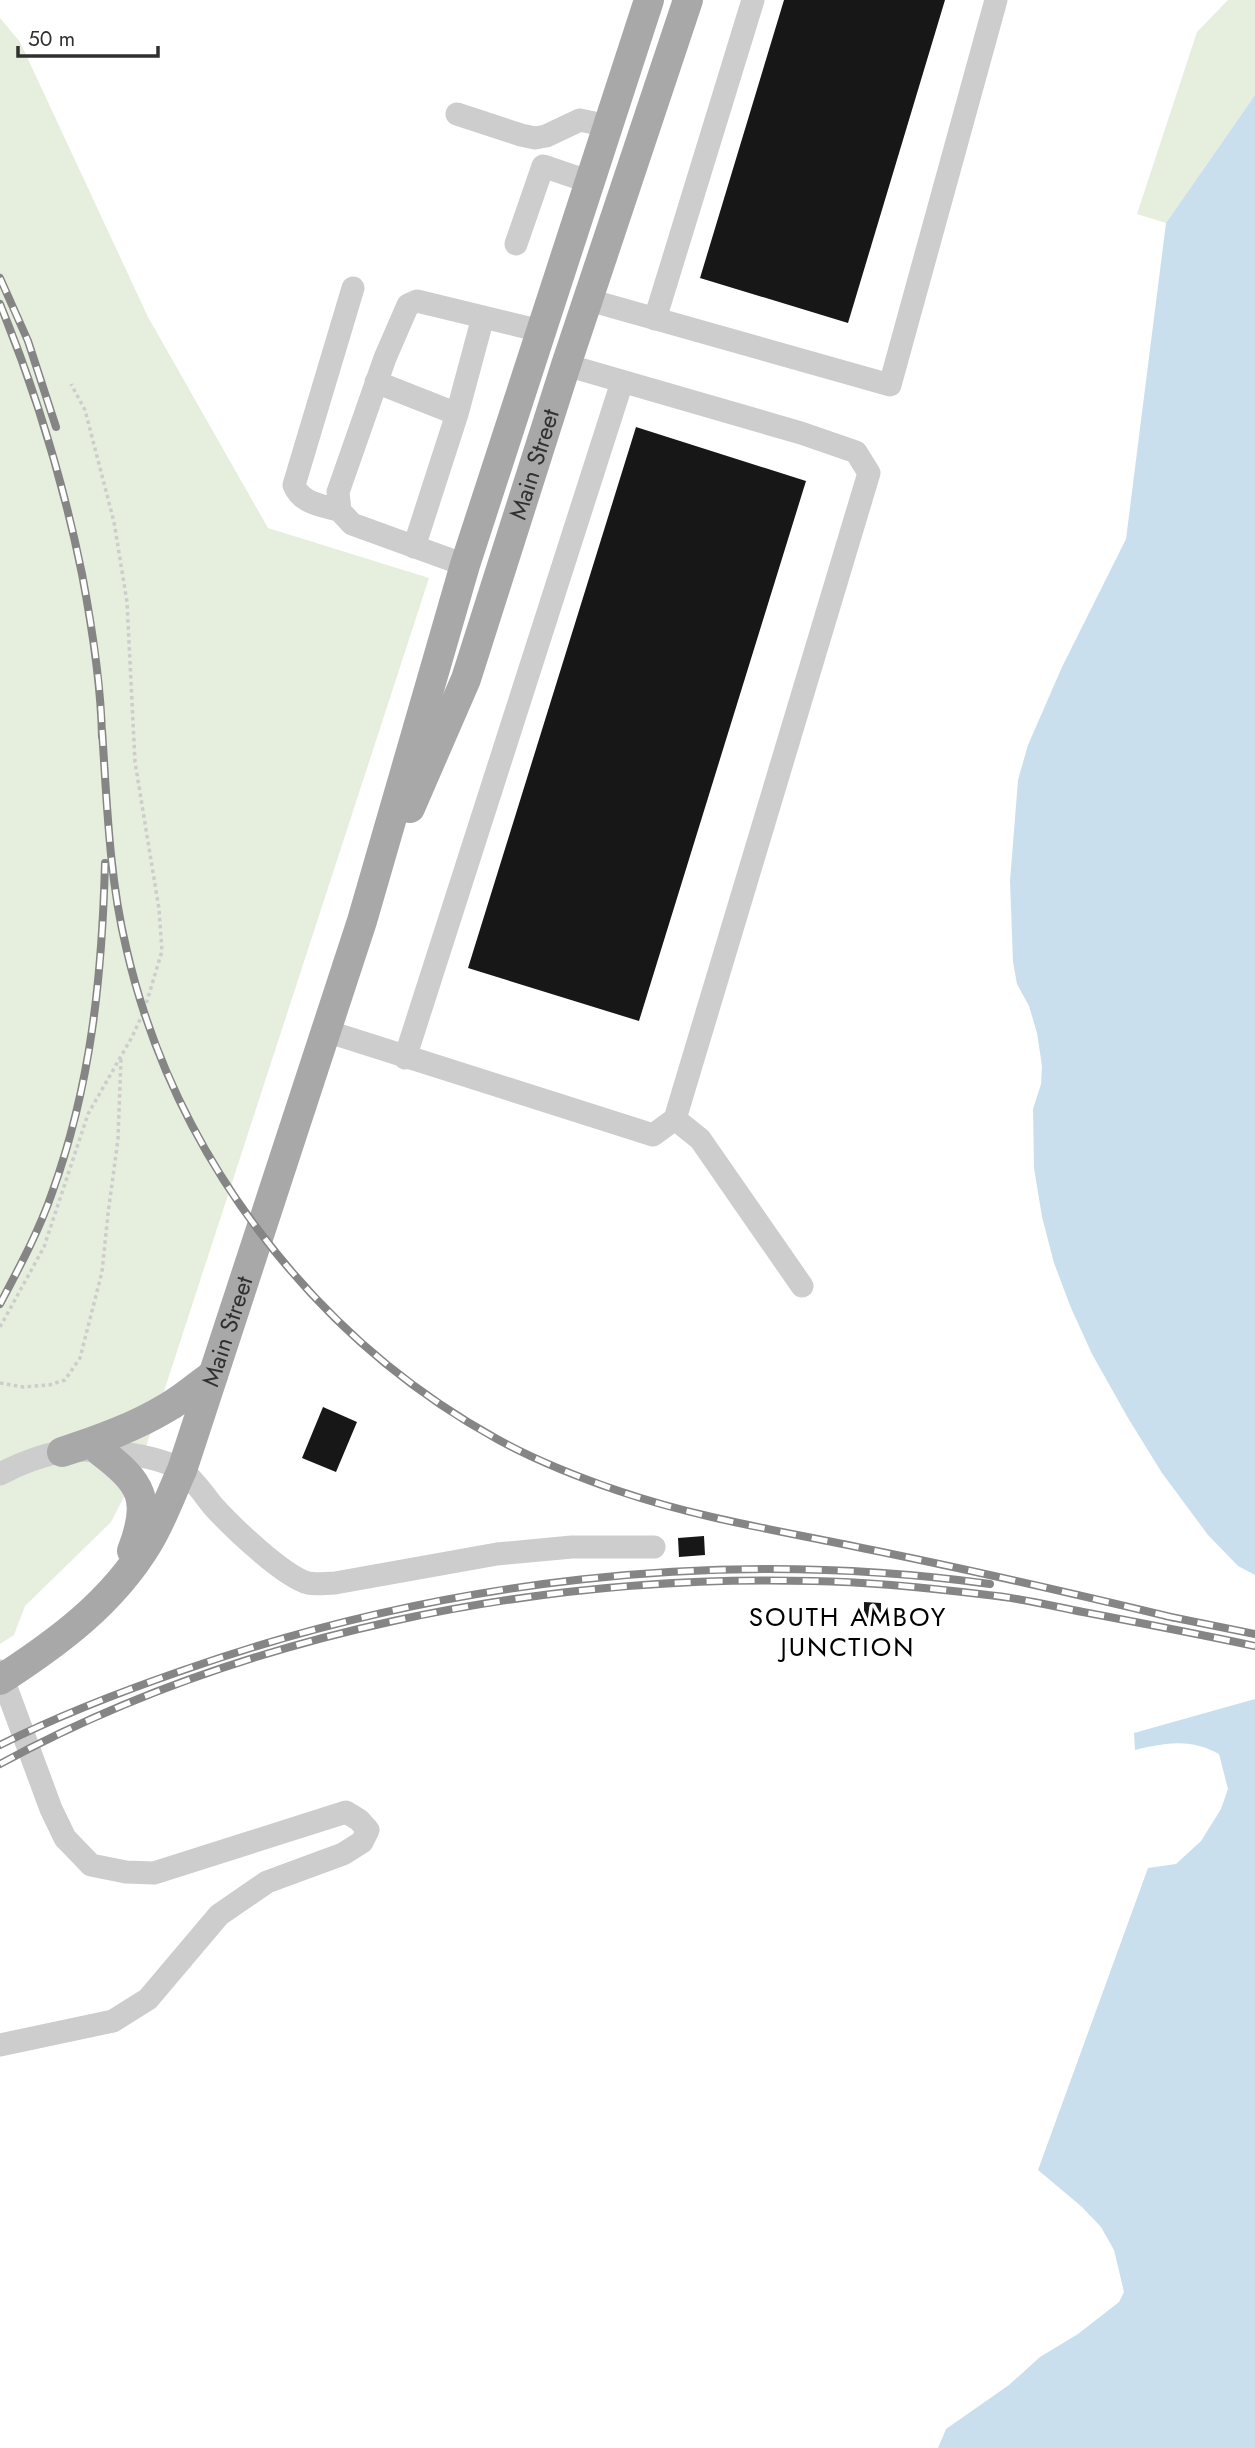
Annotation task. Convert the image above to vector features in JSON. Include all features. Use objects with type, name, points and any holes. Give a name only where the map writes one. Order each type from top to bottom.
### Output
[{"type":"main road","name":"Main Street","points":[[0,1680],[71,1632],[121,1581],[148,1543],[182,1470],[362,921],[465,565],[649,0]]},
{"type":"main road","name":"Main Street","points":[[362,921],[466,679],[566,365],[590,300],[688,0]]},
{"type":"main road","points":[[62,1452],[121,1432],[170,1406],[213,1375]]},
{"type":"main road","points":[[100,1451],[136,1483],[141,1503],[139,1531],[121,1581]]},
{"type":"street","points":[[655,319],[753,0]]},
{"type":"street","points":[[590,300],[890,385],[996,0]]},
{"type":"street","points":[[457,114],[535,138],[546,136],[580,120],[608,126]]},
{"type":"street","points":[[516,244],[542,166],[590,182]]},
{"type":"street","points":[[353,288],[294,485],[297,494],[302,499],[340,511],[352,524],[465,565]]},
{"type":"street","points":[[340,511],[338,492],[376,382],[408,305],[417,301],[541,331]]},
{"type":"street","points":[[414,547],[457,414],[483,317]]},
{"type":"street","points":[[326,1031],[653,1135],[675,1119],[869,472],[856,452],[801,433],[566,365]]},
{"type":"street","points":[[376,382],[457,414]]},
{"type":"street","points":[[405,1058],[622,382]]},
{"type":"street","points":[[675,1119],[700,1139],[802,1286]]},
{"type":"street","points":[[0,1474],[35,1459],[62,1452],[100,1451],[136,1455],[182,1470],[220,1514],[291,1576],[311,1584],[335,1583],[497,1554],[572,1547],[654,1547]]},
{"type":"street","points":[[0,1671],[51,1809],[65,1838],[91,1865],[127,1872],[154,1873],[346,1812],[368,1830],[362,1842],[343,1854],[267,1882],[219,1915],[148,1999],[113,2021],[0,2045]]},
{"type":"path","points":[[0,1327],[44,1247],[88,1114],[144,1011],[162,951],[159,909],[135,762],[127,602],[116,536],[85,410],[71,384]]},
{"type":"path","points":[[0,1383],[23,1387],[50,1385],[65,1380],[80,1358],[102,1272],[118,1139],[121,1056]]},
{"type":"green space","points":[[1228,0],[1255,0],[1255,95],[1166,223],[1137,214],[1197,32]]},
{"type":"green space","points":[[0,18],[20,42],[148,317],[268,528],[429,578],[139,1468],[111,1522],[25,1606],[14,1635],[0,1644]]},
{"type":"water","points":[[1255,95],[1255,1575],[1238,1566],[1208,1535],[1162,1473],[1092,1354],[1054,1263],[1042,1217],[1034,1168],[1033,1109],[1041,1084],[1042,1066],[1037,1033],[1029,1006],[1017,984],[1013,962],[1010,881],[1018,780],[1028,745],[1062,667],[1126,539],[1166,223]]},
{"type":"water","points":[[1255,1699],[1255,2448],[938,2448],[946,2429],[1009,2385],[1040,2357],[1078,2334],[1119,2302],[1124,2292],[1114,2250],[1101,2227],[1038,2170],[1148,1868],[1176,1864],[1201,1841],[1221,1809],[1228,1789],[1219,1754],[1198,1746],[1177,1743],[1135,1750],[1134,1733]]},
{"type":"building","points":[[784,0],[945,0],[848,323],[700,278]]},
{"type":"building","points":[[636,427],[806,481],[639,1021],[468,968]]},
{"type":"building","points":[[323,1407],[357,1422],[336,1472],[302,1458]]},
{"type":"building","points":[[704,1536],[705,1555],[679,1557],[678,1538]]},
{"type":"building","points":[[864,1602],[881,1603],[881,1619],[864,1618]]},
{"type":"railway","points":[[0,278],[28,341],[56,427]]},
{"type":"railway","points":[[0,304],[37,404],[74,539],[95,655],[102,737]]},
{"type":"railway","points":[[102,730],[110,839],[120,920],[148,1023],[178,1096],[215,1166],[260,1232],[311,1293],[368,1348],[430,1397],[497,1439],[557,1468],[619,1491],[709,1516],[980,1573],[1175,1618]]},
{"type":"railway","points":[[0,1304],[47,1207],[76,1112],[97,989],[105,863]]},
{"type":"railway","points":[[0,1745],[112,1696],[279,1640],[378,1614],[479,1594],[581,1580],[683,1571],[786,1569],[888,1573],[990,1584]]},
{"type":"railway","points":[[0,1764],[93,1718],[190,1679],[291,1647],[394,1621],[499,1601],[605,1588],[710,1581],[813,1581],[900,1586],[1012,1598],[1255,1646]]},
{"type":"railway","points":[[1166,1616],[1255,1634]]},
{"type":"district","name":"SOUTH AMBOY JUNCTION","points":[[848,1632]]}]
